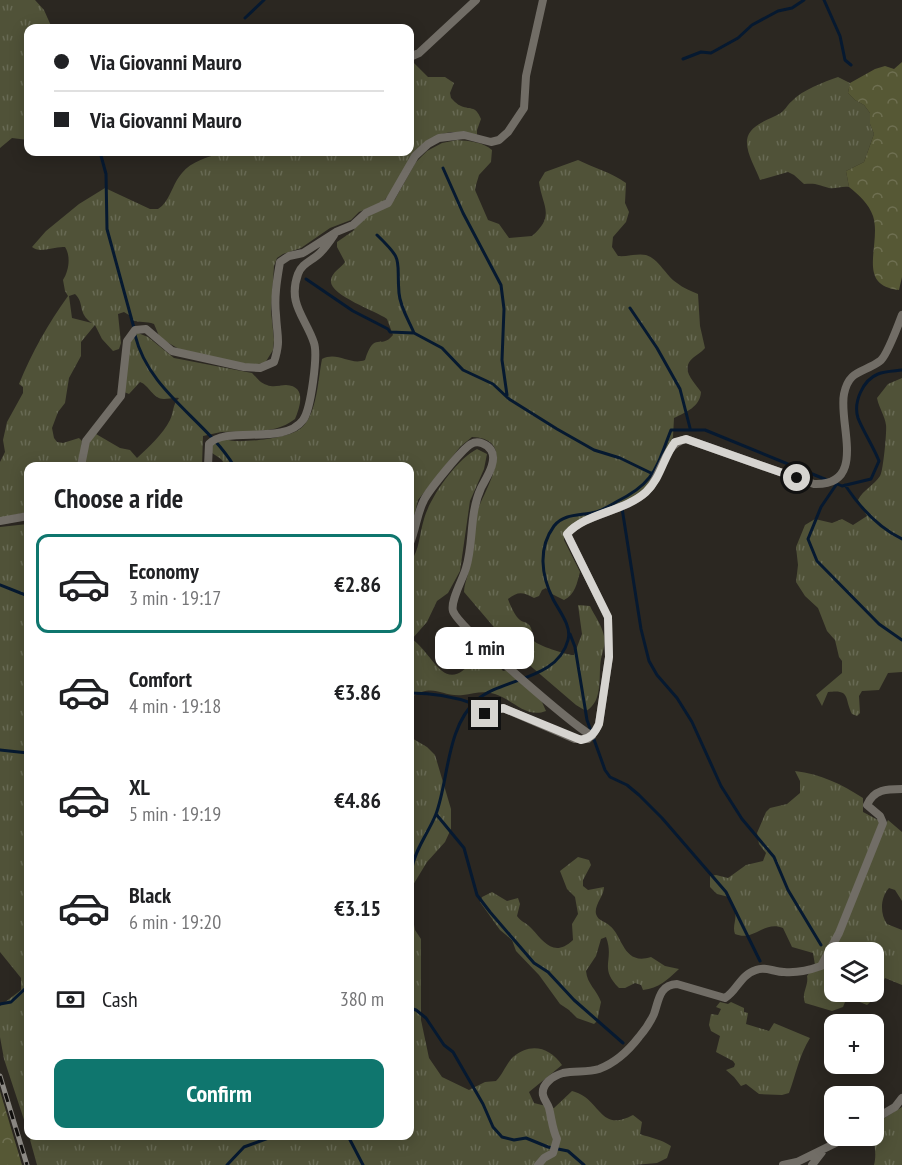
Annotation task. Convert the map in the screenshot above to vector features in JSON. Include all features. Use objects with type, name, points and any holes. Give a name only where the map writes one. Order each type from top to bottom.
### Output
[{"type":"street","points":[[414,55],[476,0]]},
{"type":"street","points":[[82,462],[86,441],[121,396],[127,341],[135,330],[146,328],[172,351],[244,368],[261,368],[274,362],[280,345],[275,296],[280,262],[289,256],[303,253],[336,232],[353,225],[366,213],[388,203],[415,156],[428,144],[439,138],[464,135],[490,142],[499,140],[508,132],[524,108],[526,76],[543,0]]},
{"type":"street","points":[[208,462],[209,444],[219,436],[271,434],[298,425],[304,418],[308,409],[316,353],[314,343],[299,314],[295,300],[295,284],[302,266],[320,254],[336,232]]},
{"type":"street","points":[[485,714],[503,708],[575,739],[581,740],[592,736],[599,724],[609,657],[608,617],[567,534],[577,525],[628,504],[646,492],[660,472],[675,442],[686,439],[814,484],[838,479],[844,471],[847,432],[843,406],[848,383],[860,370],[879,362],[902,315]]},
{"type":"street","points":[[414,530],[424,498],[432,488],[470,445],[480,442],[486,445],[493,456],[493,464],[475,506],[467,565],[452,602],[453,611],[482,642],[568,718],[592,736]]},
{"type":"street","points":[[0,521],[24,517]]},
{"type":"street","points":[[538,1165],[553,1153],[557,1139],[551,1126],[549,1108],[543,1094],[544,1086],[552,1078],[563,1073],[587,1072],[601,1068],[629,1049],[647,1027],[656,1001],[669,985],[677,984],[725,998],[731,994],[744,976],[755,970],[762,968],[787,973],[821,966],[839,933],[883,823],[880,816],[867,805],[871,796],[880,791],[902,789]]},
{"type":"street","points":[[884,1114],[895,1107],[902,1098]]},
{"type":"street","points":[[783,1165],[797,1162],[831,1146]]},
{"type":"street","points":[[812,1165],[819,1155],[832,1146]]},
{"type":"green space","points":[[0,0],[35,0],[44,10],[50,24],[24,24],[24,140],[12,138],[0,148]]},
{"type":"green space","points":[[902,62],[902,277],[899,290],[886,287],[878,281],[873,262],[875,227],[873,216],[866,204],[849,187],[846,171],[864,162],[874,134],[870,124],[870,113],[864,105],[848,93],[850,83],[875,69],[885,66],[894,69]]},
{"type":"green space","points":[[414,63],[428,77],[445,77],[454,83],[450,93],[451,98],[458,105],[477,111],[481,119],[477,135],[451,132],[437,135],[383,202],[359,212],[351,220],[330,228],[301,248],[277,258],[274,266],[271,311],[273,350],[265,363],[249,365],[179,349],[160,338],[154,324],[132,320],[124,312],[118,314],[121,343],[119,349],[113,351],[102,339],[95,325],[81,342],[81,356],[69,378],[65,403],[58,412],[52,428],[57,442],[63,443],[79,438],[82,441],[79,462],[24,462],[24,513],[0,518],[0,462],[5,452],[3,440],[7,422],[23,393],[23,387],[19,384],[29,361],[68,296],[63,280],[68,264],[65,247],[39,250],[32,247],[46,231],[79,204],[105,188],[150,209],[158,209],[165,202],[179,177],[195,163],[212,156],[414,156]],"holes":[[[75,294],[80,301],[84,316],[92,323],[72,318],[69,296]]]},
{"type":"green space","points":[[838,77],[850,83],[848,93],[864,105],[870,113],[870,124],[874,134],[864,162],[846,171],[849,187],[831,188],[804,184],[788,172],[760,180],[747,145],[751,130],[781,113],[801,93]]},
{"type":"green space","points":[[457,140],[471,141],[492,150],[491,162],[479,175],[475,190],[488,220],[499,224],[509,238],[532,236],[544,222],[546,210],[539,182],[545,172],[578,160],[620,179],[626,183],[625,203],[629,212],[626,222],[613,237],[612,247],[618,256],[646,255],[651,257],[673,280],[698,294],[700,326],[705,348],[690,361],[688,373],[701,392],[700,397],[692,408],[674,418],[673,437],[645,489],[624,503],[564,535],[564,540],[580,572],[575,588],[568,598],[564,600],[550,593],[546,588],[534,598],[521,593],[508,599],[518,618],[530,626],[536,643],[571,655],[574,655],[582,634],[578,605],[590,606],[602,628],[605,642],[598,694],[592,707],[586,711],[527,663],[464,592],[470,567],[476,515],[495,468],[494,447],[486,440],[472,437],[460,447],[418,500],[414,516],[414,462],[223,462],[212,453],[214,444],[219,439],[259,440],[287,435],[300,429],[306,423],[313,407],[322,359],[333,357],[354,361],[365,360],[372,345],[385,341],[393,335],[387,319],[344,297],[332,286],[333,275],[345,262],[337,247],[337,242],[353,231],[361,220],[388,206],[395,199],[416,162],[427,151],[442,143]]},
{"type":"green space","points":[[138,333],[148,337],[174,358],[252,373],[260,382],[270,386],[293,386],[297,389],[300,398],[295,419],[269,430],[221,432],[203,436],[202,462],[84,462],[88,443],[96,434],[120,448],[130,450],[137,458],[167,425],[179,398],[160,398],[140,382],[129,394],[124,392],[129,339]]},
{"type":"green space","points":[[902,378],[902,672],[888,673],[879,690],[862,691],[859,696],[860,713],[857,716],[852,714],[844,693],[828,692],[822,706],[816,695],[842,673],[842,661],[835,640],[827,631],[818,608],[805,596],[796,582],[798,565],[796,547],[805,525],[815,519],[832,523],[842,519],[853,525],[867,516],[858,500],[880,476],[885,443],[885,422],[877,398],[888,384]]},
{"type":"green space","points":[[477,449],[487,454],[484,469],[470,501],[460,571],[448,593],[437,601],[427,622],[414,637],[414,556],[424,519],[432,500],[445,480],[469,454]]},
{"type":"green space","points":[[24,524],[24,1120],[4,1059],[0,1037],[0,1006],[21,990],[21,978],[0,952],[0,527]]},
{"type":"green space","points":[[414,641],[441,670],[448,674],[456,674],[465,669],[476,656],[491,660],[503,671],[512,669],[542,702],[546,711],[532,712],[501,696],[486,692],[463,695],[431,691],[414,696]]},
{"type":"green space","points":[[414,739],[435,755],[451,809],[451,829],[445,842],[427,862],[414,883]]},
{"type":"green space","points":[[795,771],[822,777],[863,798],[863,812],[878,820],[882,832],[888,820],[902,832],[902,901],[895,890],[889,888],[882,906],[887,924],[902,930],[902,985],[885,978],[884,980],[884,942],[824,942],[824,1002],[845,1002],[843,1007],[832,1011],[805,1003],[807,976],[815,965],[813,953],[792,947],[783,928],[776,926],[764,928],[754,934],[742,936],[735,934],[732,902],[729,897],[717,894],[710,887],[710,876],[728,878],[746,865],[763,861],[766,853],[759,844],[757,833],[766,812],[770,808],[787,804],[800,793],[800,781]]},
{"type":"green space","points":[[578,857],[589,860],[591,865],[583,880],[583,886],[588,890],[604,887],[596,907],[597,916],[614,931],[629,954],[642,959],[651,957],[665,966],[679,969],[667,980],[654,987],[643,990],[641,985],[635,983],[619,988],[609,975],[609,952],[606,937],[601,939],[596,956],[586,971],[588,980],[601,1002],[597,1021],[594,1024],[577,1018],[560,1004],[539,975],[516,951],[512,940],[500,930],[480,902],[482,897],[492,892],[507,901],[518,898],[520,904],[517,916],[545,943],[560,948],[573,940],[572,924],[578,914],[575,897],[567,889],[560,871]]},
{"type":"green space","points":[[414,925],[421,939],[421,1020],[429,1058],[442,1077],[469,1090],[485,1082],[496,1081],[519,1052],[533,1048],[546,1051],[562,1065],[529,1092],[534,1103],[554,1108],[572,1091],[585,1097],[610,1119],[624,1119],[633,1115],[642,1122],[640,1134],[671,1146],[667,1158],[657,1163],[634,1165],[37,1165],[30,1140],[414,1140]]},
{"type":"green space","points":[[720,1002],[728,1004],[731,1002],[744,1008],[744,1012],[748,1013],[746,1024],[769,1031],[774,1023],[810,1038],[800,1058],[789,1093],[759,1094],[746,1084],[741,1086],[726,1070],[734,1067],[735,1064],[716,1052],[720,1036],[711,1031],[709,1025],[711,1014],[718,1015],[721,1009],[716,1007]]},
{"type":"green space","points":[[0,1091],[22,1165],[0,1165]]},
{"type":"green space","points":[[902,1107],[902,1165],[874,1165],[875,1146],[884,1146],[884,1118]]},
{"type":"waterway","points":[[245,18],[264,0]]},
{"type":"waterway","points":[[683,59],[701,52],[711,53],[738,38],[752,25],[778,11],[792,8],[804,0]]},
{"type":"waterway","points":[[824,0],[840,36],[845,60],[851,65]]},
{"type":"waterway","points":[[101,156],[106,174],[107,229],[134,328]]},
{"type":"waterway","points":[[443,168],[463,213],[501,285],[504,309],[502,360],[507,395]]},
{"type":"waterway","points":[[377,235],[392,251],[397,261],[400,298],[414,333],[442,348],[463,370],[493,384],[509,399],[557,429],[594,450],[620,458],[653,474]]},
{"type":"waterway","points":[[306,279],[353,311],[390,332],[414,333]]},
{"type":"waterway","points":[[630,308],[657,348],[680,389],[690,428]]},
{"type":"waterway","points":[[135,335],[152,373],[231,462]]},
{"type":"waterway","points":[[833,482],[842,486],[871,479],[879,461],[858,418],[858,399],[864,386],[873,377],[884,372],[902,370]]},
{"type":"waterway","points":[[414,861],[436,814],[454,739],[467,711],[477,700],[488,693],[528,677],[553,663],[562,653],[568,640],[567,624],[549,590],[543,562],[545,543],[558,522],[568,517],[601,510],[639,488],[653,473],[671,430],[705,430],[827,480]]},
{"type":"waterway","points":[[836,485],[821,507],[808,539],[817,561],[879,624],[902,640]]},
{"type":"waterway","points":[[845,485],[870,516],[885,529],[902,539]]},
{"type":"waterway","points":[[622,508],[641,629],[649,661],[692,722],[721,786],[742,819],[774,857],[788,890],[821,945]]},
{"type":"waterway","points":[[0,585],[24,594]]},
{"type":"waterway","points":[[570,634],[575,647],[587,720],[605,770],[610,777],[627,785],[639,795],[662,818],[726,892],[760,961]]},
{"type":"waterway","points":[[414,693],[442,696],[474,704]]},
{"type":"waterway","points":[[0,750],[24,753]]},
{"type":"waterway","points":[[436,814],[464,848],[477,895],[490,912],[534,963],[548,972],[574,1000],[623,1043]]},
{"type":"waterway","points":[[0,1004],[11,1002],[24,990]]},
{"type":"waterway","points":[[414,1009],[426,1018],[444,1045],[453,1052],[483,1104],[493,1127],[502,1137],[514,1140],[526,1138],[548,1147],[568,1151],[584,1165]]},
{"type":"waterway","points":[[227,1165],[244,1147],[263,1140]]},
{"type":"waterway","points":[[350,1140],[363,1165]]},
{"type":"railway","points":[[0,1076],[27,1165]]},
{"type":"route","points":[[485,714],[503,708],[513,710],[575,739],[588,739],[592,736],[599,724],[609,657],[608,617],[567,534],[577,525],[628,504],[646,492],[660,472],[675,442],[686,439],[698,442],[744,461],[797,478]]}]
